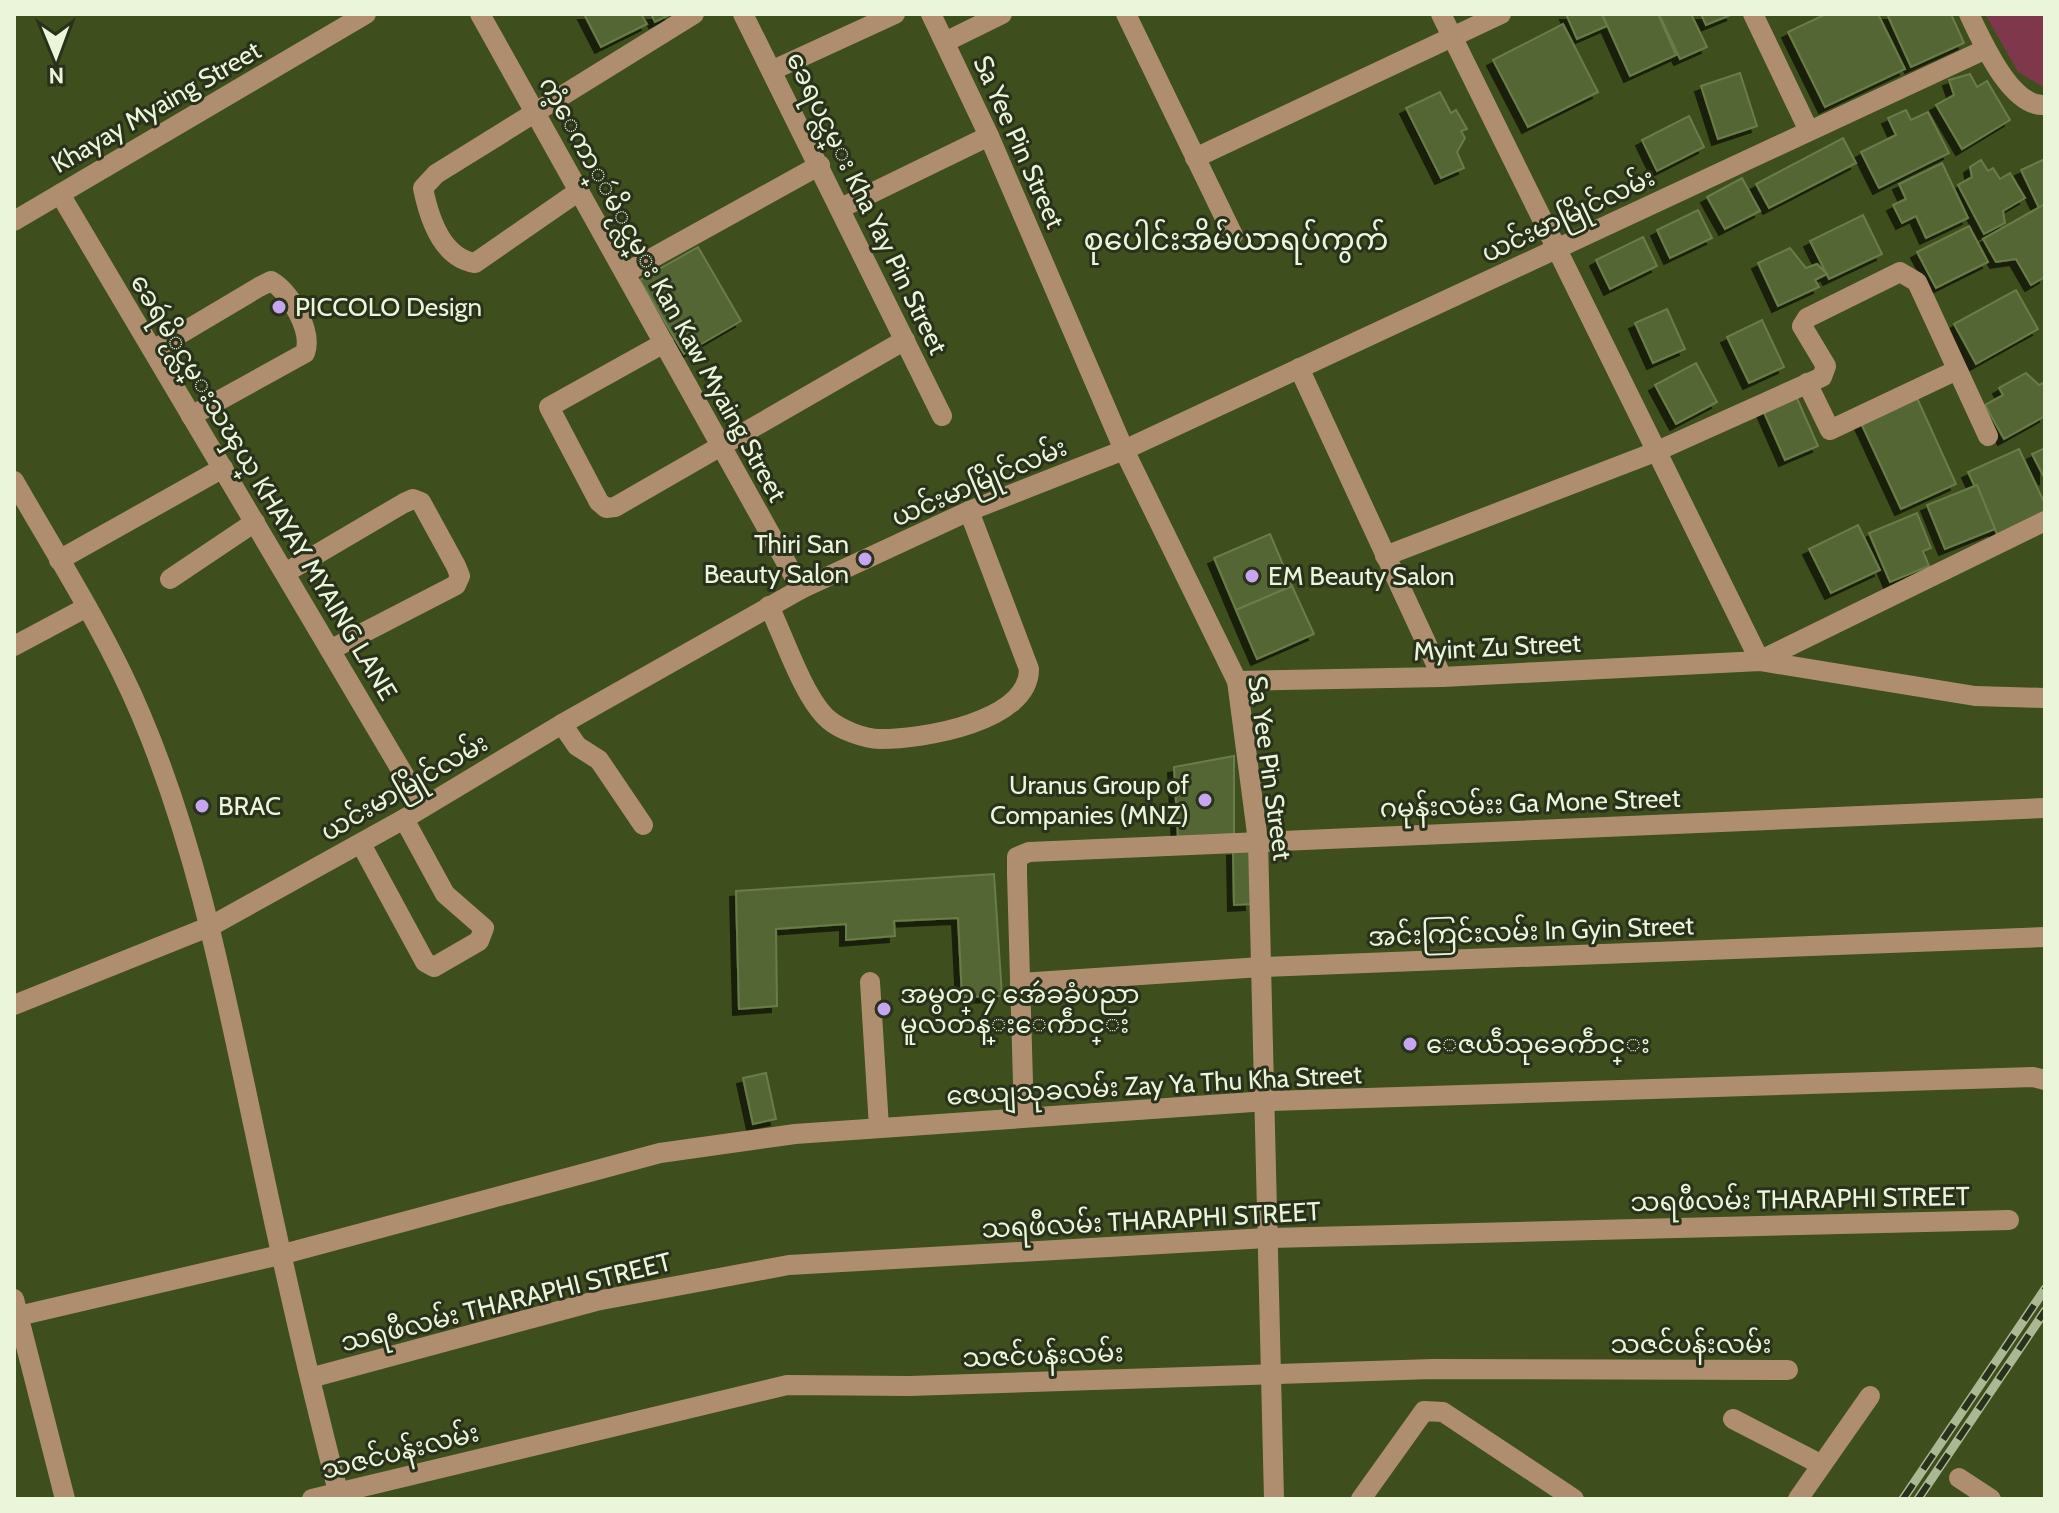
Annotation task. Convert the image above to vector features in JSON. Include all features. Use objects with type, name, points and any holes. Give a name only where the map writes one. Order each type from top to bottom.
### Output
[{"type":"street","name":"Khayay Myaing Street","points":[[14,221],[366,14]]},
{"type":"street","name":"ကံ့ေကာ္ဴမိႂင္လမ္း Kan Kaw Myaing Street","points":[[480,14],[801,589]]},
{"type":"street","points":[[579,191],[475,263],[459,260],[449,252],[427,206],[423,188],[436,174],[694,14]]},
{"type":"street","name":"ခေရပင္လမ္း Kha Yay Pin Street","points":[[743,14],[942,416]]},
{"type":"street","points":[[773,70],[895,14]]},
{"type":"street","name":"Sa Yee Pin Street","points":[[931,14],[989,136],[1124,450],[1237,681],[1258,841],[1267,1101],[1269,1373],[1274,1499]]},
{"type":"street","points":[[945,42],[1002,14]]},
{"type":"street","points":[[1126,14],[1233,235]]},
{"type":"street","points":[[1441,14],[1760,661]]},
{"type":"street","points":[[1195,158],[1501,14]]},
{"type":"street","points":[[1753,14],[1809,131]]},
{"type":"street","points":[[1969,14],[1986,49],[2020,97],[2030,105],[2045,105]]},
{"type":"street","name":"ယင်းမာမြိုင်လမ်း","points":[[14,1005],[211,926],[361,844],[562,724],[801,589],[969,511],[1124,450],[1986,49]]},
{"type":"street","points":[[841,208],[989,136]]},
{"type":"street","points":[[625,273],[820,165]]},
{"type":"street","name":"ခေရဴမိႂင္လမ္းသၾယ္ KHAYAY MYAING LANE","points":[[60,194],[423,807]]},
{"type":"street","points":[[1385,556],[1655,452],[1807,383],[1826,372],[1802,326],[1807,318],[1900,272],[1917,282],[1988,436]]},
{"type":"street","points":[[153,350],[271,281],[282,288],[306,331],[309,343],[305,353],[191,416]]},
{"type":"street","points":[[664,343],[549,407],[599,502],[606,508],[615,507],[905,340]]},
{"type":"street","points":[[1299,368],[1442,677]]},
{"type":"street","points":[[1807,383],[1830,430],[1957,370]]},
{"type":"street","points":[[59,560],[223,468]]},
{"type":"street","points":[[14,481],[87,607],[141,714],[179,815],[211,926],[280,1255],[339,1495]]},
{"type":"street","points":[[285,573],[404,503],[413,499],[421,502],[456,566],[460,576],[456,585],[330,650]]},
{"type":"street","points":[[769,606],[816,706],[830,721],[850,731],[878,739],[930,734],[992,716],[1015,702],[1029,679],[1029,669],[969,511]]},
{"type":"street","points":[[1760,661],[2045,521]]},
{"type":"street","points":[[170,579],[255,522]]},
{"type":"street","points":[[14,646],[87,607]]},
{"type":"street","points":[[1760,661],[1975,696],[2045,698]]},
{"type":"street","name":"Myint Zu Street","points":[[1237,681],[1442,677],[1760,661]]},
{"type":"street","points":[[562,724],[577,746],[599,760],[643,825]]},
{"type":"street","name":"ဂမုန်းလမ်းး Ga Mone Street","points":[[1020,983],[1017,857],[1029,852],[2045,808]]},
{"type":"street","points":[[361,844],[425,962],[434,967],[479,941],[484,928],[445,894],[404,819]]},
{"type":"street","name":"အင်းကြင်းလမ်း In Gyin Street","points":[[1020,983],[1261,967],[2045,937]]},
{"type":"street","points":[[870,982],[879,1127]]},
{"type":"street","points":[[1020,983],[1024,1117]]},
{"type":"street","name":"ဇေယျသုခလမ်း Zay Ya Thu Kha Street","points":[[15,1311],[280,1255],[660,1153],[795,1134],[1267,1101],[2033,1077],[2045,1080]]},
{"type":"street","name":"သရဖီလမ်း THARAPHI STREET","points":[[310,1378],[596,1301],[789,1265],[1267,1238],[2009,1220]]},
{"type":"street","points":[[15,1311],[65,1499]]},
{"type":"street","name":"သဇင်ပန်းလမ်း","points":[[312,1499],[339,1495],[787,1385],[909,1386],[1433,1369],[1788,1370]]},
{"type":"street","points":[[1798,1499],[1870,1396]]},
{"type":"street","points":[[1361,1499],[1424,1411],[1443,1412],[1574,1499]]},
{"type":"street","points":[[1733,1419],[1820,1464]]},
{"type":"street","points":[[1959,1478],[1991,1499]]},
{"type":"shaded area","points":[[1985,14],[2045,14],[2045,88],[2018,72]]},
{"type":"building","points":[[584,14],[641,14],[647,24],[601,47]]},
{"type":"building","points":[[651,14],[671,14],[655,22]]},
{"type":"building","points":[[1566,14],[1602,14],[1607,26],[1577,39]]},
{"type":"building","points":[[1602,14],[1658,14],[1676,55],[1630,76]]},
{"type":"building","points":[[1659,14],[1691,14],[1707,47],[1680,59]]},
{"type":"building","points":[[1701,14],[1733,14],[1706,25]]},
{"type":"building","points":[[1826,14],[1878,14],[1905,69],[1825,107],[1788,32]]},
{"type":"building","points":[[1887,14],[1951,14],[1964,43],[1911,67]]},
{"type":"building","points":[[1563,24],[1598,92],[1528,127],[1493,60]]},
{"type":"building","points":[[1740,73],[1757,126],[1718,139],[1701,86]]},
{"type":"building","points":[[1970,74],[1977,87],[1987,81],[2010,120],[1962,149],[1936,105],[1954,95],[1949,80]]},
{"type":"building","points":[[1440,92],[1451,113],[1456,110],[1467,129],[1461,131],[1465,138],[1457,152],[1464,168],[1441,178],[1406,108]]},
{"type":"building","points":[[1906,110],[1911,120],[1928,112],[1949,153],[1879,188],[1861,152],[1896,135],[1888,118]]},
{"type":"building","points":[[1689,116],[1704,147],[1657,171],[1642,140]]},
{"type":"building","points":[[1843,138],[1856,163],[1769,208],[1756,184]]},
{"type":"building","points":[[2045,159],[2045,205],[2039,208],[2021,170]]},
{"type":"building","points":[[1981,160],[1988,171],[1993,168],[2000,179],[2010,173],[2025,198],[2003,211],[2005,223],[1984,234],[1958,185],[1972,177],[1970,167]]},
{"type":"building","points":[[1942,163],[1968,218],[1926,238],[1916,216],[1902,223],[1893,205],[1906,199],[1899,184]]},
{"type":"building","points":[[1742,178],[1760,211],[1725,229],[1707,197]]},
{"type":"building","points":[[2045,204],[2045,277],[2031,285],[2016,259],[1996,262],[1983,239]]},
{"type":"building","points":[[1698,210],[1712,238],[1670,258],[1657,230]]},
{"type":"building","points":[[1863,215],[1882,254],[1829,279],[1810,241]]},
{"type":"building","points":[[1969,226],[1988,262],[1936,288],[1917,252]]},
{"type":"building","points":[[1643,237],[1657,266],[1610,289],[1596,260]]},
{"type":"building","points":[[698,247],[741,321],[684,354],[640,280]]},
{"type":"building","points":[[1790,248],[1806,268],[1817,264],[1827,274],[1815,280],[1819,287],[1778,306],[1758,263]]},
{"type":"building","points":[[2016,290],[2038,329],[1976,364],[1954,324]]},
{"type":"building","points":[[1667,309],[1685,349],[1653,363],[1635,323]]},
{"type":"building","points":[[1762,320],[1784,367],[1749,383],[1727,337]]},
{"type":"building","points":[[1696,363],[1717,402],[1676,424],[1655,385]]},
{"type":"building","points":[[2026,373],[2039,385],[2045,382],[2045,416],[2004,439],[1985,405],[2003,395],[1999,388]]},
{"type":"building","points":[[1796,396],[1818,446],[1785,460],[1763,410]]},
{"type":"building","points":[[1917,398],[1956,484],[1901,509],[1861,423]]},
{"type":"building","points":[[2045,448],[2045,479],[2032,454]]},
{"type":"building","points":[[2019,449],[2045,504],[2045,514],[1998,536],[1968,472]]},
{"type":"building","points":[[1977,485],[1995,529],[1945,549],[1927,505]]},
{"type":"building","points":[[1917,513],[1931,548],[1923,551],[1929,566],[1890,582],[1869,533]]},
{"type":"building","points":[[1858,525],[1880,570],[1831,593],[1809,549]]},
{"type":"building","points":[[1270,534],[1292,586],[1236,610],[1214,558]]},
{"type":"building","points":[[1292,586],[1314,634],[1257,659],[1236,610]]},
{"type":"building","name":"Uranus Group of Companies (MNZ)","points":[[1234,756],[1234,834],[1178,838],[1174,767]]},
{"type":"building","points":[[1250,849],[1251,904],[1234,905],[1233,850]]},
{"type":"building","points":[[994,874],[1002,996],[962,997],[958,918],[894,921],[895,936],[846,940],[846,924],[776,929],[777,1006],[739,1009],[736,891]]},
{"type":"building","points":[[766,1073],[776,1119],[753,1124],[743,1078]]},
{"type":"railway","points":[[1903,1499],[2045,1289]]},
{"type":"railway","points":[[1918,1499],[2045,1311]]},
{"type":"place","name":"PICCOLO Design","points":[[279,307]]},
{"type":"place","name":"Thiri San Beauty Salon","points":[[865,559]]},
{"type":"place","name":"EM Beauty Salon","points":[[1252,576]]},
{"type":"place","name":"Uranus Group of Companies (MNZ)","points":[[1205,800]]},
{"type":"place","name":"BRAC","points":[[202,806]]},
{"type":"place","name":"အမွတ္ ၄ အေဴခခံပညာ မူလတန္းေကဵာင္း","points":[[884,1009]]},
{"type":"place","name":"ေဇယဵသုခေကဵာင္း","points":[[1410,1044]]},
{"type":"district","name":"စုပေါင်းအိမ်ယာရပ်ကွက်","points":[[1236,239]]}]
